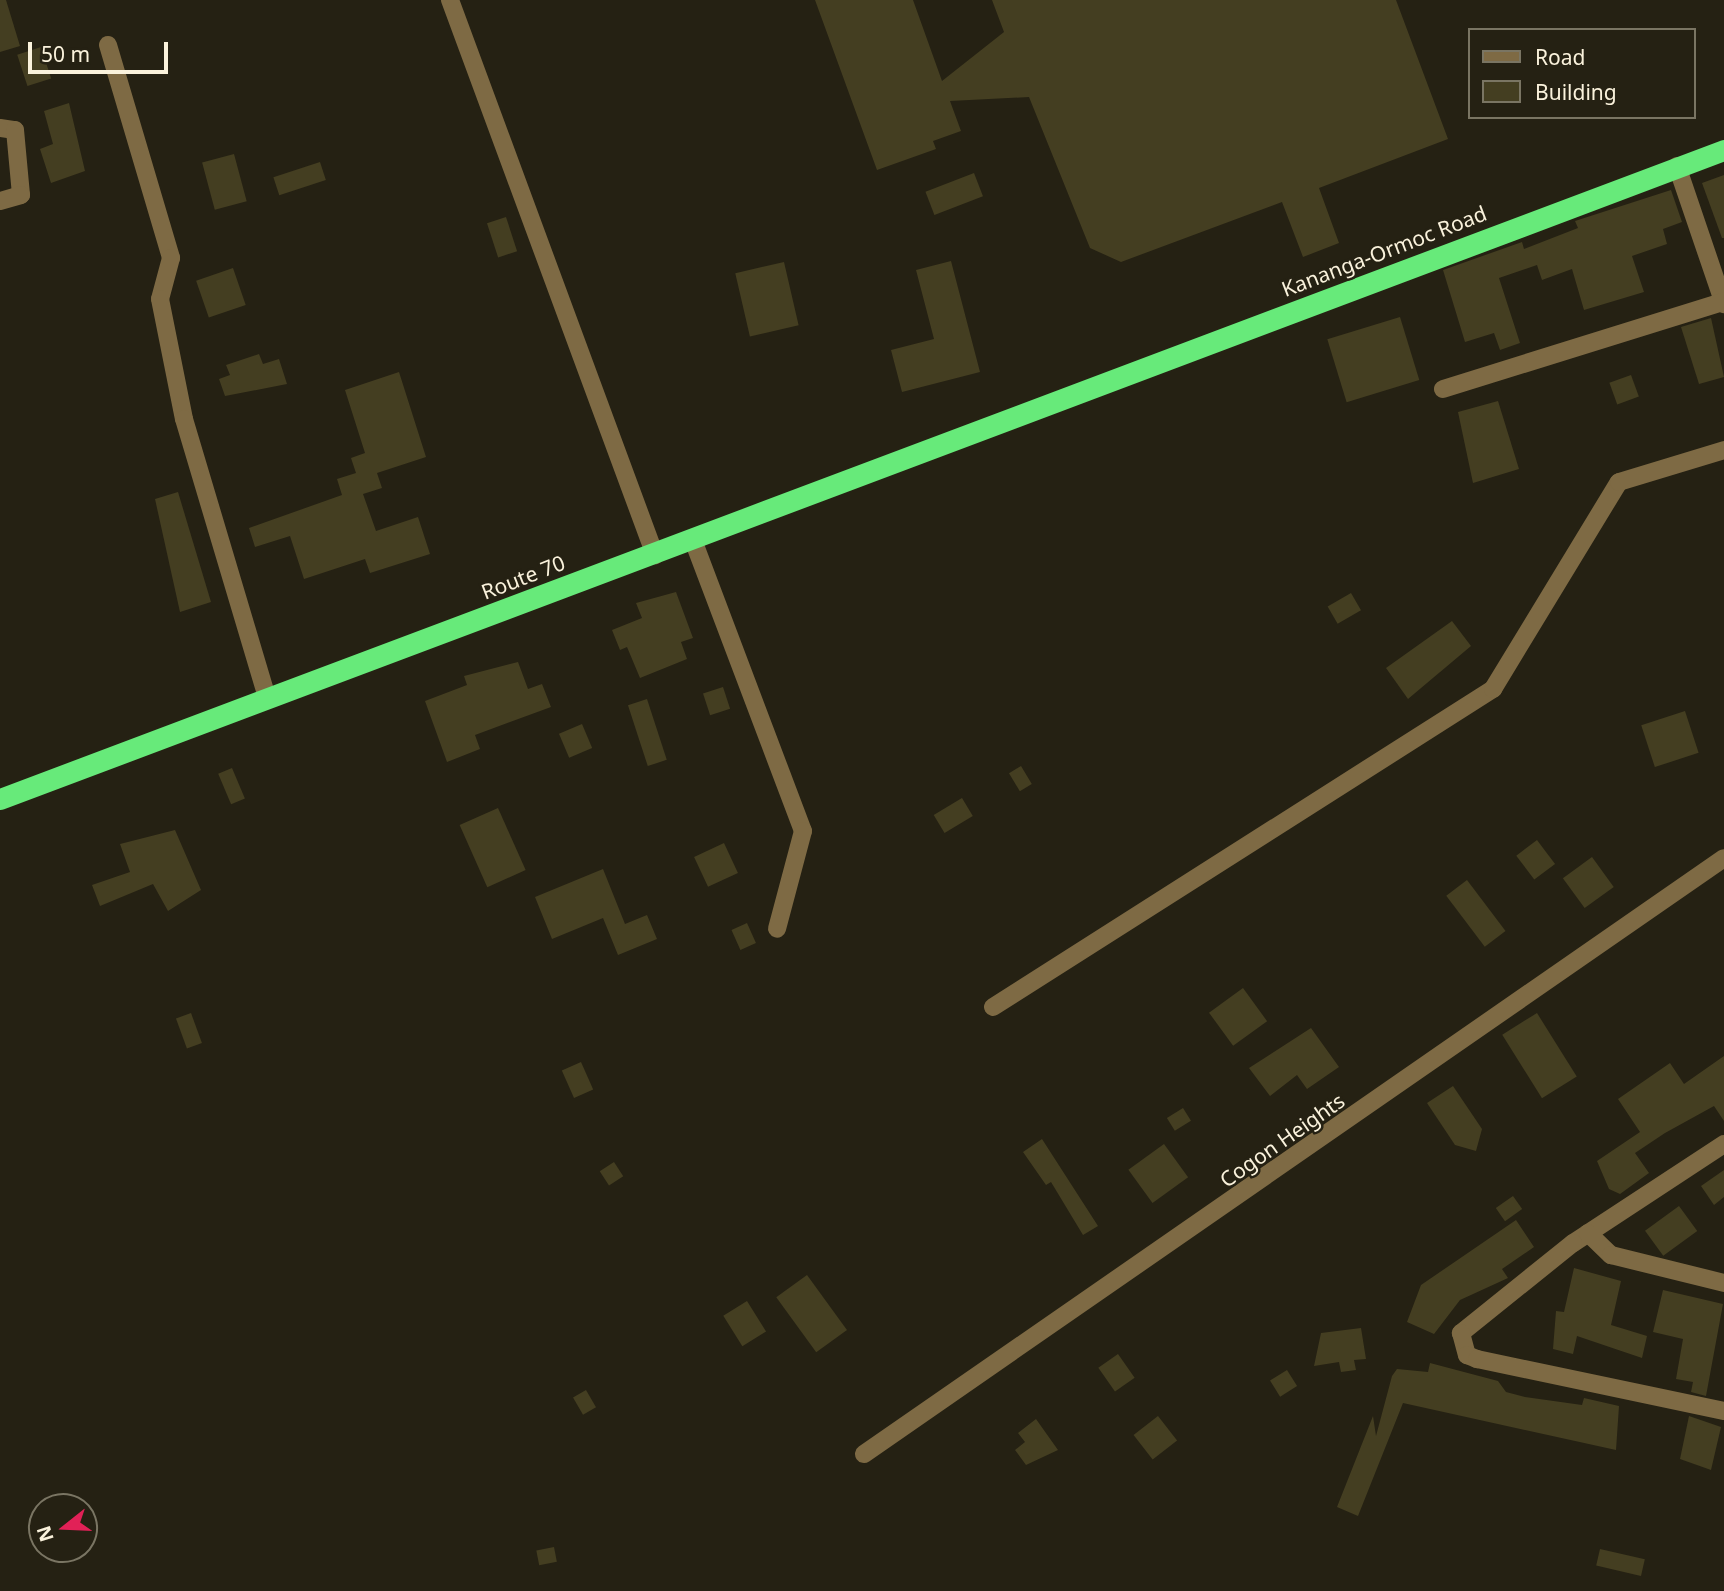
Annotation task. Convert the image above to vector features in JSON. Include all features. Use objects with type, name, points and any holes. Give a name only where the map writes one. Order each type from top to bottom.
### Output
[{"type":"highway","name":"Kananga-Ormoc Road","points":[[1063,400],[1724,150]]},
{"type":"highway","name":"Route 70","points":[[0,799],[1063,400]]},
{"type":"street","points":[[450,0],[655,555]]},
{"type":"street","points":[[108,45],[171,258],[160,299],[184,419],[268,700]]},
{"type":"street","points":[[0,128],[15,130],[21,184],[21,195],[0,201]]},
{"type":"street","points":[[1443,389],[1724,303],[1677,166]]},
{"type":"street","points":[[993,1007],[1493,689],[1619,482],[1724,450]]},
{"type":"street","points":[[693,540],[803,831],[777,929]]},
{"type":"street","name":"Cogon Heights","points":[[864,1454],[1724,858]]},
{"type":"street","points":[[1724,1144],[1588,1233],[1478,1314],[1461,1333],[1467,1355],[1724,1411]]},
{"type":"street","points":[[1588,1233],[1611,1255],[1724,1283]]},
{"type":"building","points":[[0,0],[6,0],[20,46],[0,52]]},
{"type":"building","points":[[815,0],[913,0],[942,81],[1004,32],[992,0],[1396,0],[1448,139],[1319,188],[1339,243],[1303,257],[1282,202],[1121,262],[1090,248],[1029,97],[950,101],[961,131],[933,141],[936,149],[877,170]]},
{"type":"building","points":[[41,47],[51,78],[27,86],[17,55]]},
{"type":"building","points":[[69,103],[85,171],[51,183],[40,149],[53,144],[44,111]]},
{"type":"building","points":[[234,154],[247,201],[215,210],[202,163]]},
{"type":"building","points":[[320,162],[326,180],[279,195],[273,177]]},
{"type":"building","points":[[974,173],[983,196],[934,215],[925,192]]},
{"type":"building","points":[[1724,175],[1724,238],[1722,238],[1702,183]]},
{"type":"building","points":[[1671,190],[1682,222],[1663,229],[1667,244],[1632,256],[1644,292],[1584,310],[1572,269],[1542,280],[1537,265],[1499,278],[1520,343],[1500,350],[1494,333],[1465,342],[1443,270],[1522,242],[1524,249],[1578,228],[1575,221]]},
{"type":"building","points":[[506,217],[517,251],[498,257],[487,223]]},
{"type":"building","points":[[951,261],[980,372],[902,392],[891,350],[934,339],[916,270]]},
{"type":"building","points":[[784,262],[799,325],[750,337],[735,273]]},
{"type":"building","points":[[233,268],[246,305],[209,318],[196,281]]},
{"type":"building","points":[[1400,317],[1419,380],[1347,402],[1327,339]]},
{"type":"building","points":[[1711,318],[1724,377],[1699,384],[1681,327]]},
{"type":"building","points":[[259,354],[263,364],[279,359],[287,384],[225,396],[219,379],[230,375],[226,365]]},
{"type":"building","points":[[399,372],[426,457],[377,473],[382,488],[363,494],[376,531],[418,517],[430,554],[370,573],[365,559],[304,579],[290,536],[255,547],[249,528],[342,495],[337,479],[356,473],[351,458],[365,453],[345,390]]},
{"type":"building","points":[[1631,375],[1639,397],[1617,404],[1609,383]]},
{"type":"building","points":[[1498,401],[1519,469],[1473,483],[1458,412]]},
{"type":"building","points":[[178,492],[211,602],[180,612],[155,499]]},
{"type":"building","points":[[676,592],[693,638],[681,642],[687,659],[640,678],[627,647],[620,650],[612,630],[642,618],[636,603]]},
{"type":"building","points":[[1351,593],[1361,610],[1338,624],[1328,606]]},
{"type":"building","points":[[1452,621],[1471,646],[1408,699],[1386,668]]},
{"type":"building","points":[[518,662],[528,689],[542,684],[551,707],[475,735],[480,749],[447,762],[425,701],[467,685],[464,676]]},
{"type":"building","points":[[723,687],[730,709],[710,715],[703,693]]},
{"type":"building","points":[[647,699],[667,760],[648,766],[628,705]]},
{"type":"building","points":[[1685,711],[1699,753],[1655,767],[1641,725]]},
{"type":"building","points":[[582,724],[592,748],[569,758],[559,734]]},
{"type":"building","points":[[1021,766],[1032,784],[1020,791],[1009,773]]},
{"type":"building","points":[[232,768],[245,798],[231,804],[218,774]]},
{"type":"building","points":[[962,798],[973,816],[945,833],[934,815]]},
{"type":"building","points":[[498,808],[526,870],[487,887],[460,825]]},
{"type":"building","points":[[175,830],[201,890],[168,911],[153,884],[100,906],[92,885],[130,872],[120,844]]},
{"type":"building","points":[[1537,840],[1555,864],[1534,880],[1516,856]]},
{"type":"building","points":[[724,843],[738,873],[708,887],[694,857]]},
{"type":"building","points":[[1592,857],[1614,887],[1585,908],[1563,878]]},
{"type":"building","points":[[603,869],[625,924],[647,915],[657,939],[618,955],[603,918],[552,939],[535,897]]},
{"type":"building","points":[[1467,880],[1506,931],[1485,947],[1446,896]]},
{"type":"building","points":[[747,923],[756,943],[740,950],[731,930]]},
{"type":"building","points":[[1243,988],[1267,1021],[1233,1046],[1209,1013]]},
{"type":"building","points":[[191,1013],[202,1043],[187,1049],[176,1018]]},
{"type":"building","points":[[1537,1013],[1577,1077],[1542,1098],[1502,1035]]},
{"type":"building","points":[[1311,1028],[1339,1067],[1307,1089],[1297,1075],[1270,1096],[1249,1068]]},
{"type":"building","points":[[1724,1056],[1724,1121],[1714,1106],[1665,1133],[1635,1153],[1649,1173],[1620,1194],[1609,1189],[1597,1161],[1640,1132],[1618,1099],[1670,1063],[1684,1084]]},
{"type":"building","points":[[581,1062],[593,1089],[574,1098],[562,1071]]},
{"type":"building","points":[[1453,1086],[1482,1129],[1476,1151],[1455,1145],[1427,1103]]},
{"type":"building","points":[[1183,1108],[1191,1121],[1175,1131],[1167,1118]]},
{"type":"building","points":[[1042,1139],[1098,1226],[1083,1235],[1051,1182],[1046,1185],[1023,1152]]},
{"type":"building","points":[[1164,1144],[1188,1177],[1153,1203],[1128,1170]]},
{"type":"building","points":[[614,1162],[623,1176],[609,1186],[600,1171]]},
{"type":"building","points":[[1724,1170],[1724,1197],[1714,1205],[1701,1186]]},
{"type":"building","points":[[1513,1196],[1522,1209],[1505,1221],[1496,1208]]},
{"type":"building","points":[[1679,1206],[1697,1231],[1663,1256],[1645,1231]]},
{"type":"building","points":[[1516,1220],[1534,1247],[1502,1269],[1508,1278],[1460,1300],[1434,1334],[1407,1322],[1421,1285]]},
{"type":"building","points":[[1574,1268],[1621,1281],[1611,1325],[1647,1336],[1642,1358],[1577,1336],[1573,1354],[1553,1349],[1556,1311],[1564,1312]]},
{"type":"building","points":[[807,1275],[847,1330],[816,1352],[776,1297]]},
{"type":"building","points":[[1663,1290],[1723,1304],[1706,1396],[1691,1392],[1693,1382],[1676,1379],[1683,1339],[1653,1332]]},
{"type":"building","points":[[747,1301],[766,1332],[742,1346],[723,1316]]},
{"type":"building","points":[[1361,1328],[1366,1359],[1354,1360],[1356,1370],[1341,1372],[1339,1362],[1314,1366],[1321,1333]]},
{"type":"building","points":[[1118,1354],[1135,1378],[1115,1392],[1098,1368]]},
{"type":"building","points":[[1430,1363],[1498,1381],[1506,1392],[1525,1397],[1582,1405],[1584,1398],[1619,1406],[1616,1450],[1403,1403],[1358,1516],[1337,1507],[1373,1416],[1376,1436],[1392,1376],[1397,1369],[1428,1372]]},
{"type":"building","points":[[1287,1370],[1297,1386],[1280,1397],[1270,1381]]},
{"type":"building","points":[[586,1390],[596,1407],[583,1415],[573,1398]]},
{"type":"building","points":[[1158,1416],[1177,1440],[1153,1460],[1134,1435]]},
{"type":"building","points":[[1689,1416],[1721,1427],[1711,1470],[1680,1459]]},
{"type":"building","points":[[1036,1419],[1058,1450],[1026,1465],[1015,1450],[1025,1442],[1018,1433]]},
{"type":"building","points":[[554,1547],[557,1562],[539,1565],[536,1550]]},
{"type":"building","points":[[1600,1549],[1645,1559],[1641,1576],[1596,1566]]}]
